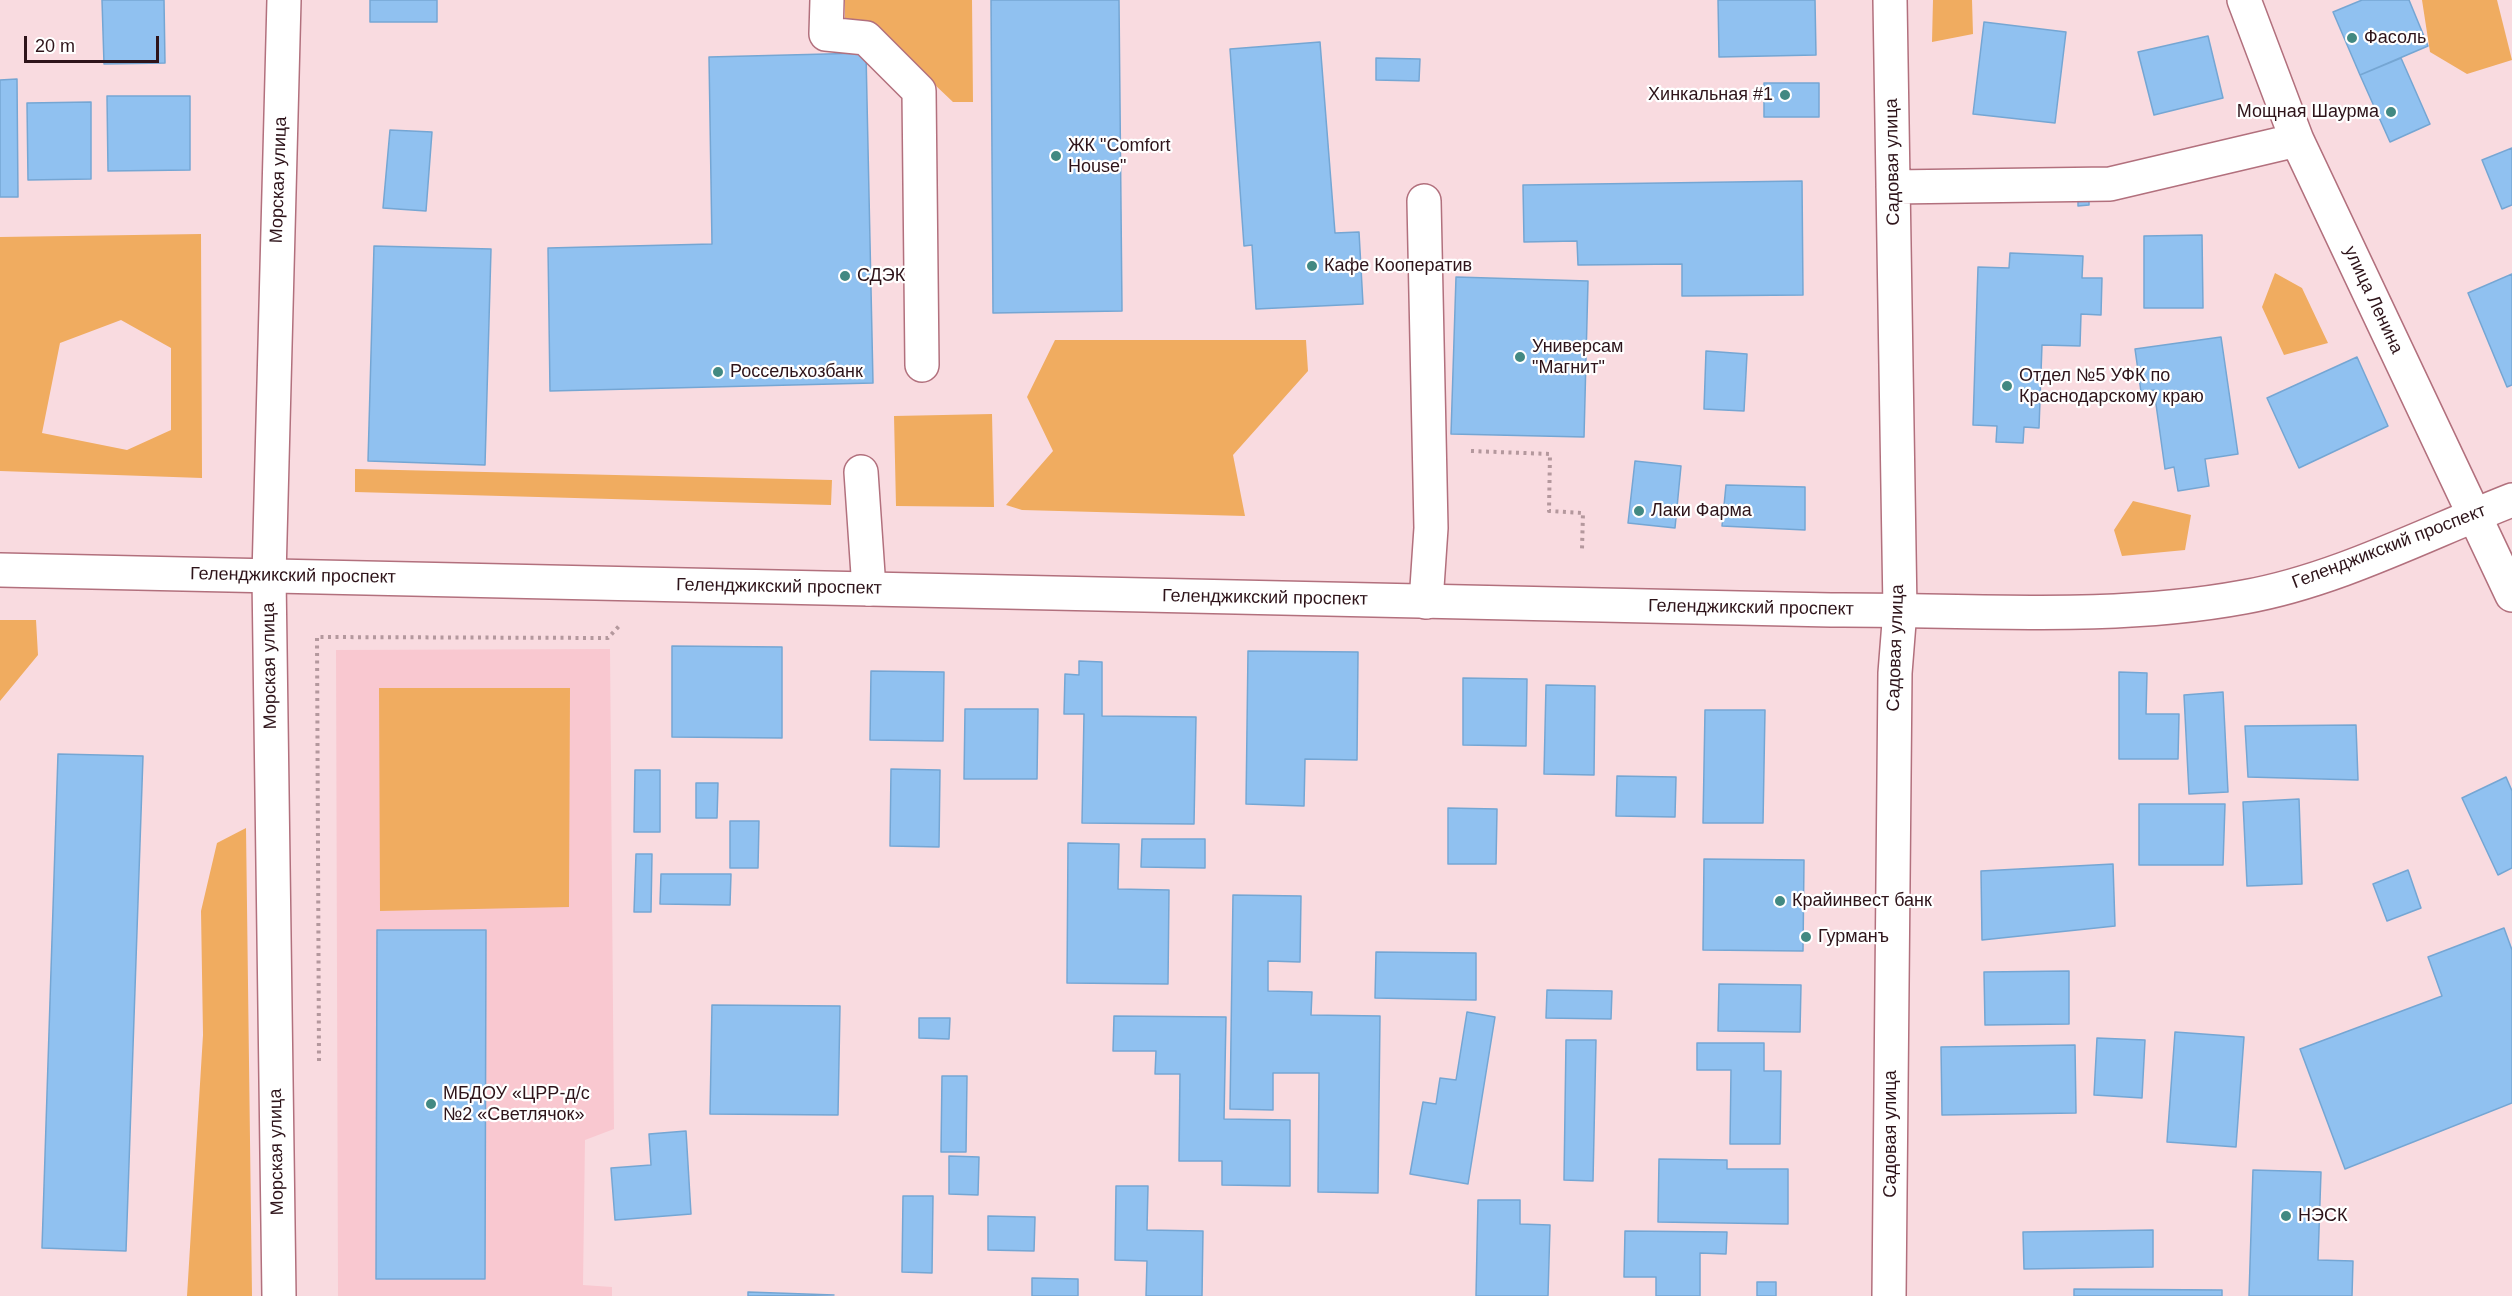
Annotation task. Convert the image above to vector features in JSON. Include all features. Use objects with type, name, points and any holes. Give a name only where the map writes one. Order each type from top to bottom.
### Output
[{"type":"street","name":"Морская улица","points":[[279,1296],[269,576],[284,0]]},
{"type":"street","points":[[827,0],[826,34],[866,38],[919,91],[922,365]]},
{"type":"street","name":"Садовая улица","points":[[1889,1296],[1894,673],[1899,610],[1890,0]]},
{"type":"street","name":"улица Ленина","points":[[2244,0],[2297,140],[2512,595]]},
{"type":"street","points":[[1893,187],[2110,184],[2297,140]]},
{"type":"street","points":[[1424,201],[1431,528],[1426,602]]},
{"type":"street","points":[[861,472],[869,589]]},
{"type":"street","name":"Геленджикский проспект","points":[[0,570],[1426,602],[2090,611],[2177,607],[2245,597],[2312,581],[2512,500]]},
{"type":"path","points":[[1465,451],[1550,454],[1549,511],[1583,513],[1582,549]]},
{"type":"path","points":[[319,1068],[317,636],[608,638],[623,622]]},
{"type":"shaded area","points":[[845,0],[972,0],[973,102],[953,102],[875,28],[845,24]]},
{"type":"shaded area","points":[[1933,0],[1972,0],[1973,34],[1932,42]]},
{"type":"shaded area","points":[[2422,0],[2497,0],[2512,60],[2467,74],[2430,52]]},
{"type":"shaded area","points":[[201,234],[202,478],[0,471],[0,237]],"holes":[[[121,320],[171,348],[171,430],[127,450],[42,433],[60,343]]]},
{"type":"shaded area","points":[[2275,273],[2302,288],[2328,343],[2284,355],[2262,307]]},
{"type":"shaded area","points":[[1055,340],[1306,340],[1308,371],[1233,455],[1245,516],[1022,510],[1006,505],[1053,451],[1027,397]]},
{"type":"shaded area","points":[[992,414],[994,507],[896,506],[894,416]]},
{"type":"shaded area","points":[[355,469],[832,480],[831,505],[355,492]]},
{"type":"shaded area","points":[[2133,501],[2191,515],[2185,550],[2122,556],[2114,530]]},
{"type":"shaded area","points":[[0,620],[36,620],[38,655],[0,701]]},
{"type":"shaded area","points":[[610,649],[614,1129],[585,1140],[583,1285],[612,1287],[612,1296],[338,1296],[336,650]]},
{"type":"shaded area","points":[[379,688],[570,688],[569,907],[380,911]]},
{"type":"shaded area","points":[[246,828],[252,1296],[187,1296],[203,1035],[201,911],[217,843]]},
{"type":"building","points":[[102,0],[164,0],[165,63],[104,64]]},
{"type":"building","points":[[370,0],[437,0],[437,22],[370,22]]},
{"type":"building","name":"ЖК \"Comfort House\"","points":[[991,0],[1119,0],[1122,311],[993,313]]},
{"type":"building","points":[[1718,0],[1815,0],[1816,55],[1719,57]]},
{"type":"building","points":[[2362,0],[2409,0],[2428,46],[2360,75],[2333,12]]},
{"type":"building","points":[[1984,22],[2066,32],[2055,123],[1973,114]]},
{"type":"building","points":[[2208,36],[2223,98],[2154,115],[2138,52]]},
{"type":"building","points":[[1320,42],[1335,233],[1359,232],[1363,304],[1256,309],[1252,245],[1244,246],[1230,49]]},
{"type":"building","points":[[866,53],[873,383],[550,391],[548,248],[712,244],[709,57]]},
{"type":"building","points":[[1376,58],[1420,59],[1419,81],[1376,80]]},
{"type":"building","points":[[2401,58],[2430,124],[2390,142],[2360,75]]},
{"type":"building","points":[[17,79],[18,197],[0,197],[0,80]]},
{"type":"building","points":[[1764,83],[1819,83],[1819,117],[1764,117]]},
{"type":"building","points":[[107,96],[190,96],[190,170],[108,171]]},
{"type":"building","points":[[91,102],[91,179],[28,180],[27,103]]},
{"type":"building","points":[[390,130],[432,132],[426,211],[383,208]]},
{"type":"building","points":[[2512,148],[2512,205],[2502,209],[2482,160]]},
{"type":"building","points":[[1802,181],[1803,295],[1682,296],[1682,264],[1578,265],[1577,241],[1524,242],[1523,185]]},
{"type":"building","points":[[2089,195],[2089,205],[2078,206],[2078,196]]},
{"type":"building","points":[[2202,235],[2203,308],[2144,308],[2144,236]]},
{"type":"building","points":[[374,246],[491,249],[485,465],[368,461]]},
{"type":"building","name":"Отдел №5 УФК по Краснодарскому краю","points":[[2010,253],[2083,256],[2082,278],[2102,278],[2101,315],[2081,314],[2080,346],[2042,345],[2039,428],[2024,427],[2023,443],[1996,442],[1997,426],[1973,425],[1978,267],[2009,268]]},
{"type":"building","points":[[2512,274],[2512,385],[2507,387],[2468,293]]},
{"type":"building","name":"Универсам \"Магнит\"","points":[[1456,277],[1588,281],[1584,437],[1451,434]]},
{"type":"building","points":[[2221,337],[2238,454],[2205,459],[2209,486],[2178,491],[2174,467],[2165,469],[2154,390],[2141,392],[2135,349]]},
{"type":"building","points":[[1706,351],[1747,354],[1744,411],[1704,409]]},
{"type":"building","points":[[2357,357],[2388,426],[2299,468],[2267,398]]},
{"type":"building","points":[[1635,461],[1681,466],[1675,528],[1628,523]]},
{"type":"building","points":[[1726,485],[1805,487],[1805,530],[1722,526]]},
{"type":"building","points":[[672,646],[782,647],[782,738],[672,737]]},
{"type":"building","points":[[1248,651],[1358,652],[1357,760],[1305,759],[1304,806],[1246,804]]},
{"type":"building","points":[[1079,661],[1102,662],[1102,716],[1196,717],[1194,824],[1082,823],[1084,714],[1064,714],[1065,674],[1079,675]]},
{"type":"building","points":[[871,671],[944,672],[943,741],[870,740]]},
{"type":"building","points":[[2119,672],[2147,673],[2146,714],[2179,714],[2178,759],[2119,759]]},
{"type":"building","points":[[1463,678],[1527,679],[1526,746],[1463,745]]},
{"type":"building","points":[[1546,685],[1595,686],[1594,775],[1544,774]]},
{"type":"building","points":[[2223,692],[2228,792],[2189,794],[2184,695]]},
{"type":"building","points":[[965,709],[1038,709],[1037,779],[964,779]]},
{"type":"building","points":[[1705,710],[1765,710],[1763,823],[1703,823]]},
{"type":"building","points":[[2356,725],[2358,780],[2248,777],[2245,726]]},
{"type":"building","points":[[58,754],[143,756],[126,1251],[42,1248]]},
{"type":"building","points":[[891,769],[940,770],[939,847],[890,846]]},
{"type":"building","points":[[635,770],[660,770],[660,832],[634,832]]},
{"type":"building","points":[[1617,776],[1676,777],[1675,817],[1616,816]]},
{"type":"building","points":[[2506,777],[2512,791],[2512,868],[2498,875],[2462,798]]},
{"type":"building","points":[[696,783],[718,783],[717,818],[696,818]]},
{"type":"building","points":[[2299,799],[2302,884],[2247,886],[2243,802]]},
{"type":"building","points":[[2139,804],[2225,804],[2223,865],[2139,865]]},
{"type":"building","points":[[1448,808],[1497,809],[1496,864],[1448,864]]},
{"type":"building","points":[[730,821],[759,821],[758,868],[730,868]]},
{"type":"building","points":[[1142,839],[1205,839],[1205,868],[1141,867]]},
{"type":"building","points":[[1068,843],[1119,844],[1118,889],[1169,890],[1168,984],[1067,983]]},
{"type":"building","points":[[636,854],[652,854],[651,912],[634,912]]},
{"type":"building","points":[[1704,859],[1804,860],[1803,951],[1703,950]]},
{"type":"building","points":[[2113,864],[2115,926],[1982,940],[1981,871]]},
{"type":"building","points":[[2408,870],[2421,908],[2387,921],[2373,884]]},
{"type":"building","points":[[661,874],[731,874],[730,905],[660,904]]},
{"type":"building","points":[[1233,895],[1301,896],[1300,962],[1268,961],[1268,991],[1312,992],[1311,1015],[1380,1016],[1378,1193],[1318,1192],[1319,1073],[1273,1073],[1273,1110],[1230,1109]]},
{"type":"building","points":[[2504,928],[2512,950],[2512,1103],[2345,1169],[2300,1049],[2442,996],[2428,957]]},
{"type":"building","name":"МБДОУ «ЦРР-д/с №2 «Светлячок»","points":[[377,930],[486,930],[485,1279],[376,1279]]},
{"type":"building","points":[[1376,952],[1476,953],[1476,1000],[1375,998]]},
{"type":"building","points":[[2069,971],[2069,1024],[1985,1025],[1984,972]]},
{"type":"building","points":[[1719,984],[1801,985],[1800,1032],[1718,1031]]},
{"type":"building","points":[[1547,990],[1612,991],[1611,1019],[1546,1018]]},
{"type":"building","points":[[712,1005],[840,1006],[838,1115],[710,1114]]},
{"type":"building","points":[[1467,1012],[1495,1017],[1468,1184],[1410,1174],[1423,1102],[1436,1104],[1440,1078],[1456,1080]]},
{"type":"building","points":[[1114,1016],[1226,1017],[1224,1119],[1290,1120],[1290,1186],[1222,1185],[1222,1161],[1179,1161],[1180,1074],[1155,1074],[1156,1051],[1113,1051]]},
{"type":"building","points":[[919,1018],[950,1018],[949,1039],[919,1038]]},
{"type":"building","points":[[2175,1032],[2244,1037],[2236,1147],[2167,1142]]},
{"type":"building","points":[[2097,1038],[2145,1040],[2142,1098],[2094,1095]]},
{"type":"building","points":[[1566,1040],[1596,1040],[1593,1181],[1564,1180]]},
{"type":"building","points":[[1697,1043],[1764,1043],[1764,1071],[1781,1071],[1780,1144],[1730,1144],[1731,1070],[1697,1070]]},
{"type":"building","points":[[2075,1045],[2076,1113],[1942,1115],[1941,1047]]},
{"type":"building","points":[[942,1076],[967,1076],[966,1152],[941,1152]]},
{"type":"building","points":[[686,1131],[691,1214],[615,1220],[611,1168],[651,1165],[649,1134]]},
{"type":"building","points":[[949,1156],[979,1157],[978,1195],[949,1194]]},
{"type":"building","points":[[1659,1159],[1727,1160],[1727,1169],[1788,1169],[1788,1224],[1658,1222]]},
{"type":"building","name":"НЭСК","points":[[2253,1170],[2321,1172],[2318,1260],[2353,1261],[2352,1296],[2249,1296]]},
{"type":"building","points":[[1116,1186],[1148,1186],[1147,1230],[1203,1231],[1202,1296],[1146,1296],[1147,1261],[1115,1260]]},
{"type":"building","points":[[903,1196],[933,1196],[932,1273],[902,1272]]},
{"type":"building","points":[[1478,1200],[1520,1200],[1520,1224],[1550,1225],[1548,1296],[1476,1296]]},
{"type":"building","points":[[988,1216],[1035,1217],[1034,1251],[988,1250]]},
{"type":"building","points":[[2153,1230],[2153,1267],[2024,1269],[2023,1232]]},
{"type":"building","points":[[1625,1231],[1727,1232],[1726,1254],[1700,1253],[1700,1296],[1656,1296],[1656,1277],[1624,1277]]},
{"type":"building","points":[[1032,1278],[1078,1279],[1078,1296],[1032,1296]]},
{"type":"building","points":[[1757,1282],[1776,1282],[1776,1296],[1757,1296]]},
{"type":"building","points":[[2074,1289],[2222,1290],[2222,1296],[2074,1296]]},
{"type":"building","points":[[748,1292],[834,1295],[748,1296]]},
{"type":"place","name":"Фасоль","points":[[2352,38]]},
{"type":"place","name":"Хинкальная #1","points":[[1785,95]]},
{"type":"place","name":"Мощная Шаурма","points":[[2391,112]]},
{"type":"place","name":"ЖК \"Comfort House\"","points":[[1056,156]]},
{"type":"place","name":"Кафе Кооператив","points":[[1312,266]]},
{"type":"place","name":"СДЭК","points":[[845,276]]},
{"type":"place","name":"Универсам \"Магнит\"","points":[[1520,357]]},
{"type":"place","name":"Россельхозбанк","points":[[718,372]]},
{"type":"place","name":"Отдел №5 УФК по Краснодарскому краю","points":[[2007,386]]},
{"type":"place","name":"Лаки Фарма","points":[[1639,511]]},
{"type":"place","name":"Крайинвест банк","points":[[1780,901]]},
{"type":"place","name":"Гурманъ","points":[[1806,937]]},
{"type":"place","name":"МБДОУ «ЦРР-д/с №2 «Светлячок»","points":[[431,1104]]},
{"type":"place","name":"НЭСК","points":[[2286,1216]]}]
